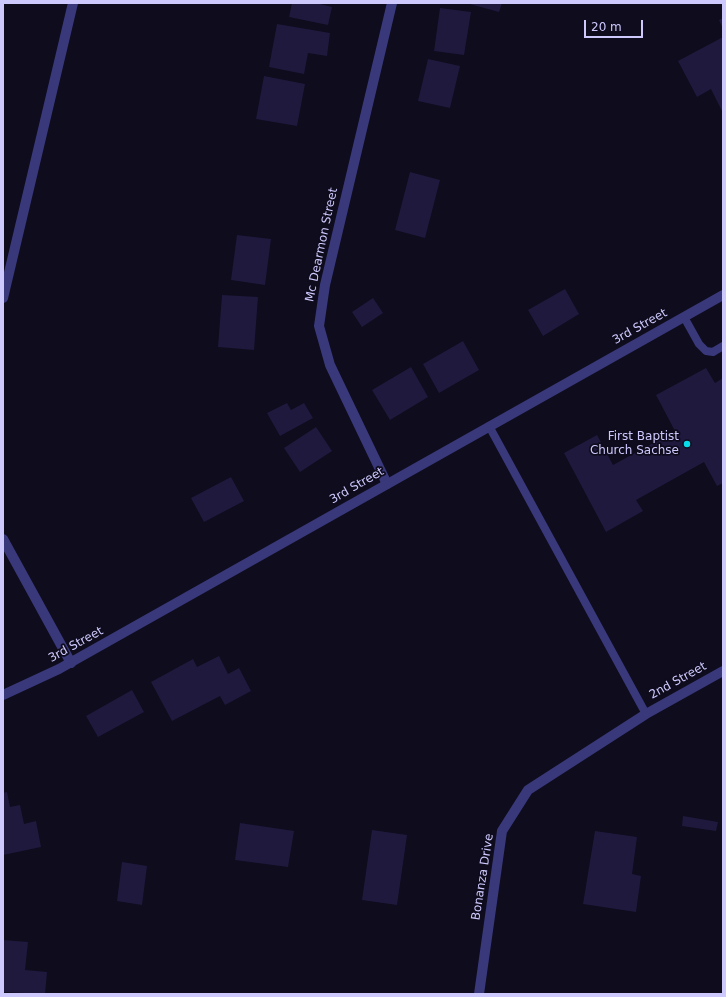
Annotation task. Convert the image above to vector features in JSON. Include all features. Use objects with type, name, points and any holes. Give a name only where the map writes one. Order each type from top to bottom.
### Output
[{"type":"street","points":[[3,298],[73,3]]},
{"type":"street","name":"Mc Dearmon Street","points":[[387,484],[330,365],[319,326],[325,285],[392,3]]},
{"type":"street","name":"3rd Street","points":[[3,695],[71,663],[723,295]]},
{"type":"street","points":[[3,539],[71,663]]},
{"type":"street","name":"2nd Street","points":[[646,714],[723,671]]},
{"type":"street","name":"Bonanza Drive","points":[[479,994],[502,831],[528,790],[646,714]]},
{"type":"lane","points":[[684,317],[699,344],[706,351],[713,352],[723,346]]},
{"type":"lane","points":[[489,426],[646,714]]},
{"type":"building","points":[[292,3],[321,3],[320,4],[332,7],[328,25],[289,17]]},
{"type":"building","points":[[466,3],[502,3],[499,12]]},
{"type":"building","points":[[440,8],[471,12],[464,55],[434,51]]},
{"type":"building","points":[[723,18],[723,29],[719,20]]},
{"type":"building","points":[[277,24],[330,33],[327,56],[308,53],[304,74],[269,67]]},
{"type":"building","points":[[723,37],[723,113],[711,89],[697,97],[678,61]]},
{"type":"building","points":[[428,59],[460,66],[450,108],[418,101]]},
{"type":"building","points":[[264,76],[305,84],[297,126],[256,119]]},
{"type":"building","points":[[410,172],[440,180],[425,238],[395,230]]},
{"type":"building","points":[[237,235],[271,239],[265,285],[231,280]]},
{"type":"building","points":[[565,289],[579,314],[543,336],[528,310]]},
{"type":"building","points":[[222,295],[258,297],[254,350],[218,347]]},
{"type":"building","points":[[373,298],[383,313],[362,327],[352,312]]},
{"type":"building","points":[[463,341],[479,370],[439,393],[423,364]]},
{"type":"building","points":[[411,367],[428,397],[390,420],[372,390]]},
{"type":"building","name":"First Baptist Church Sachse","points":[[706,368],[715,383],[723,378],[723,483],[717,486],[704,462],[636,500],[643,511],[606,532],[564,453],[597,435],[613,465],[675,431],[656,395]]},
{"type":"building","points":[[287,403],[291,410],[304,403],[313,418],[280,436],[267,413]]},
{"type":"building","points":[[316,427],[332,451],[300,472],[284,448]]},
{"type":"building","points":[[231,477],[244,501],[204,522],[191,498]]},
{"type":"building","points":[[219,656],[228,674],[239,668],[251,691],[225,705],[220,696],[172,721],[151,682],[193,659],[197,667]]},
{"type":"building","points":[[132,690],[144,712],[98,737],[86,716]]},
{"type":"building","points":[[7,792],[10,807],[20,805],[24,824],[36,821],[41,847],[3,855],[3,793]]},
{"type":"building","points":[[683,816],[718,822],[716,831],[682,826]]},
{"type":"building","points":[[240,823],[294,831],[288,867],[235,860]]},
{"type":"building","points":[[372,830],[407,835],[397,905],[362,900]]},
{"type":"building","points":[[595,831],[637,837],[632,874],[641,876],[636,912],[583,904]]},
{"type":"building","points":[[122,862],[147,866],[142,905],[117,901]]},
{"type":"building","points":[[3,940],[28,942],[25,970],[47,972],[45,994],[3,992]]},
{"type":"place","name":"First Baptist Church Sachse","points":[[687,444]]}]
